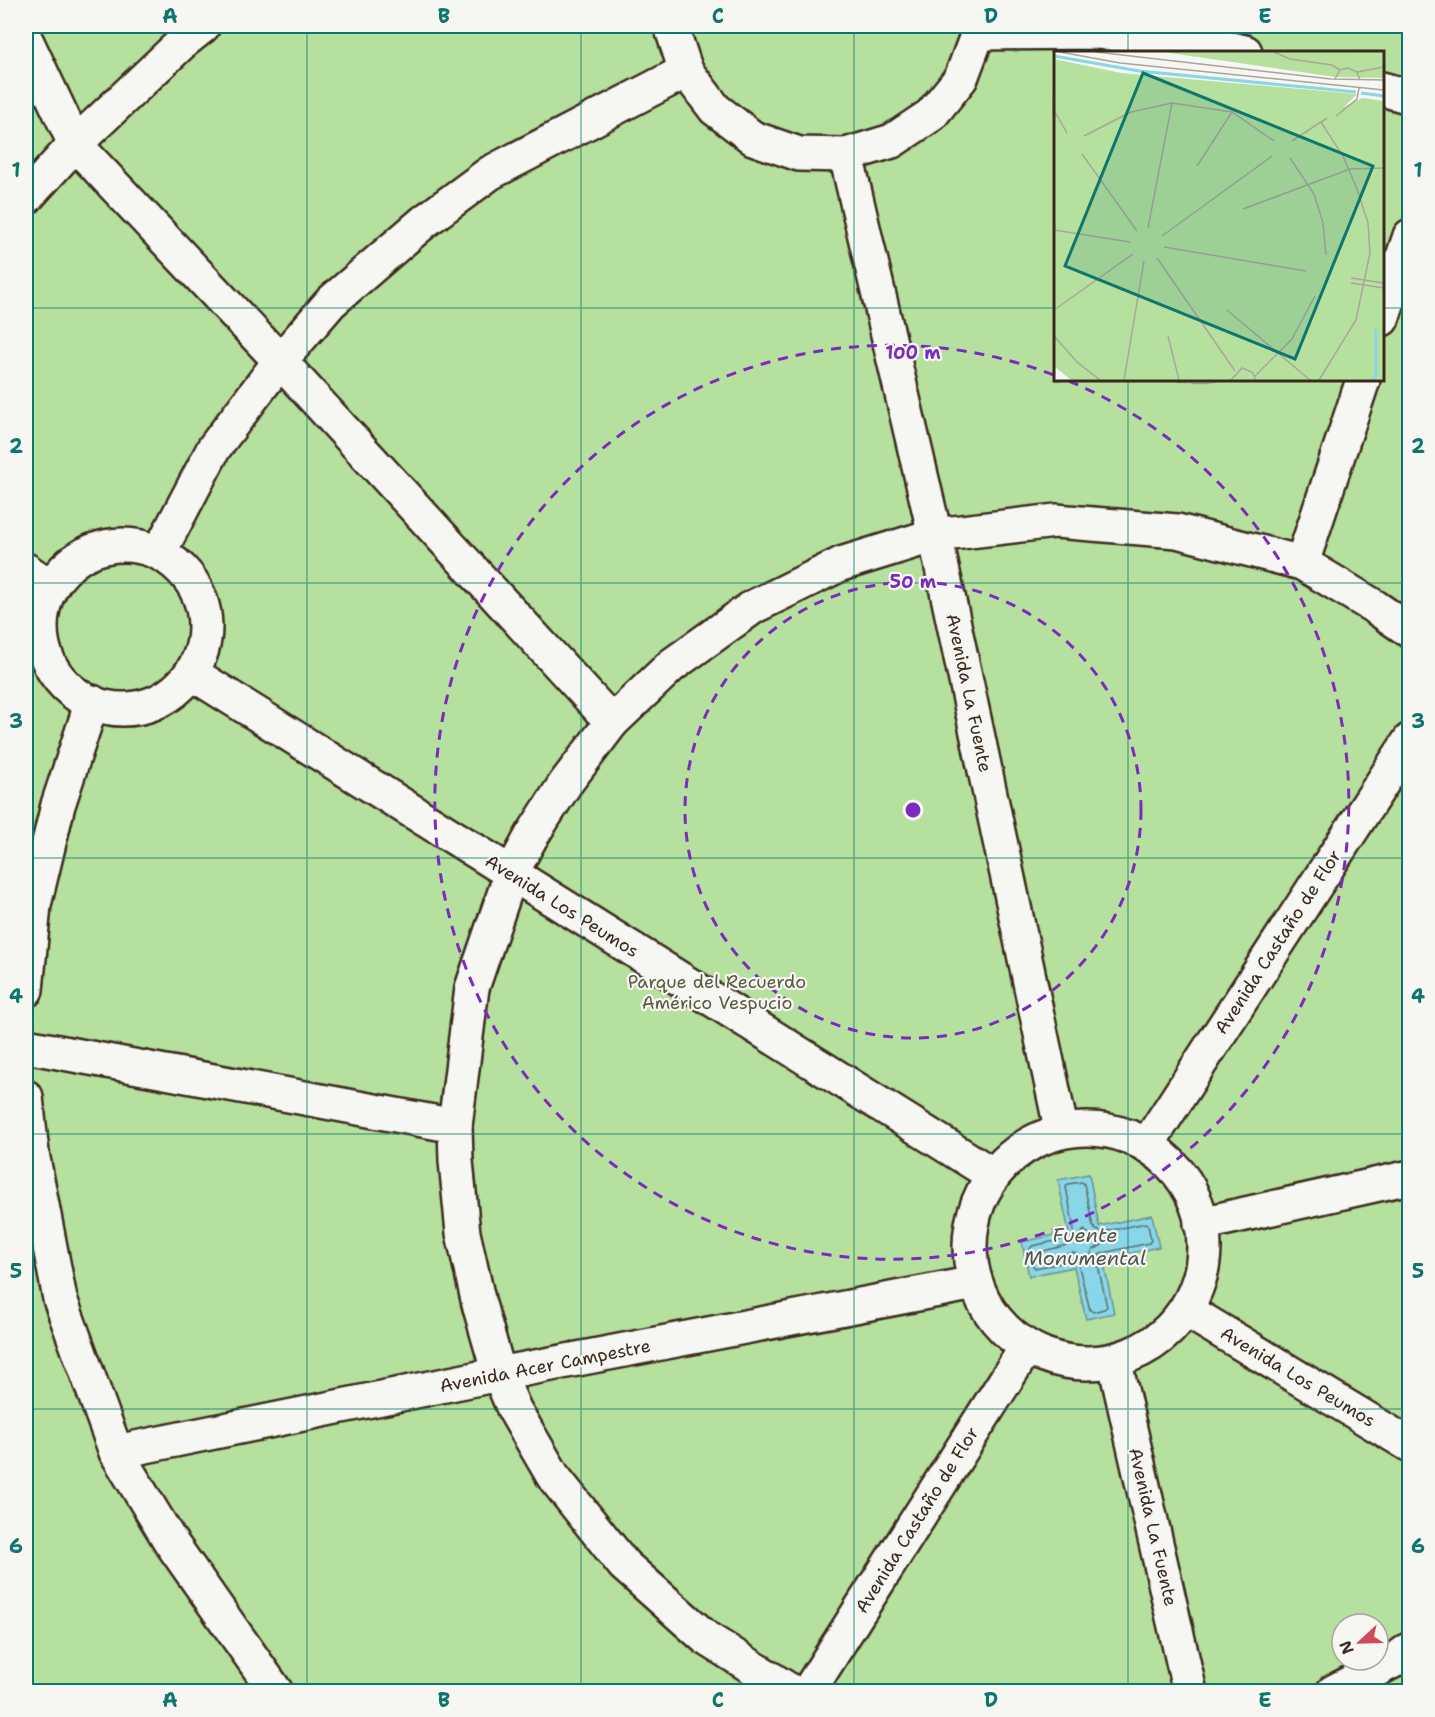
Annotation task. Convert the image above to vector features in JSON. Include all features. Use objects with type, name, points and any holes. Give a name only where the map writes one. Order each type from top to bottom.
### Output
[{"type":"lane","points":[[26,198],[75,144],[184,41],[203,26]]},
{"type":"lane","points":[[671,26],[686,70],[715,110],[753,138],[799,153],[846,154],[892,141],[931,115],[961,78],[979,29],[1099,32],[1210,44],[1241,51]]},
{"type":"lane","points":[[26,40],[75,144],[280,361],[612,722]]},
{"type":"lane","points":[[160,551],[214,448],[280,361],[330,302],[424,221],[490,173],[686,70]]},
{"type":"lane","points":[[1384,89],[1410,97]]},
{"type":"lane","name":"Avenida La Fuente","points":[[846,154],[935,535],[1061,1128]]},
{"type":"lane","points":[[1384,316],[1410,237]]},
{"type":"lane","points":[[1302,563],[1363,381]]},
{"type":"lane","points":[[792,1692],[706,1638],[624,1565],[553,1476],[514,1409],[499,1374],[479,1304],[463,1233],[455,1126],[472,988],[511,874],[531,837],[565,784],[612,722],[672,665],[753,608],[841,564],[935,535],[1056,521],[1177,531],[1302,563],[1410,631]]},
{"type":"lane","points":[[129,545],[160,551],[195,585],[204,610],[206,636],[193,674],[167,698],[146,707],[122,711],[74,694],[56,676],[44,653],[40,627],[45,601],[38,579],[102,547],[129,545]]},
{"type":"lane","name":"Avenida Los Peumos","points":[[193,674],[993,1175]]},
{"type":"lane","points":[[26,990],[37,894],[58,805],[92,702]]},
{"type":"lane","name":"Avenida Castaño de Flor","points":[[1147,1145],[1410,740]]},
{"type":"lane","points":[[26,1046],[455,1126]]},
{"type":"lane","points":[[26,1097],[32,1153],[60,1299],[116,1452],[170,1541],[276,1692]]},
{"type":"lane","points":[[1061,1128],[1118,1132],[1147,1145],[1175,1168],[1194,1199],[1201,1224],[1202,1274],[1186,1310],[1159,1340],[1115,1363],[1092,1364],[1061,1361],[1026,1348],[1007,1333],[988,1310],[975,1283],[969,1246],[975,1209],[993,1175],[1020,1149],[1061,1128]]},
{"type":"lane","points":[[1201,1224],[1410,1177]]},
{"type":"lane","name":"Avenida Acer Campestre","points":[[116,1452],[499,1374],[975,1283]]},
{"type":"lane","name":"Avenida Los Peumos","points":[[1186,1310],[1410,1445]]},
{"type":"lane","name":"Avenida Castaño de Flor","points":[[808,1692],[1026,1348]]},
{"type":"lane","name":"Avenida La Fuente","points":[[1115,1363],[1190,1692]]},
{"type":"lane","points":[[1333,1692],[1395,1660],[1410,1649]]},
{"type":"green space","name":"Parque del Recuerdo Américo Vespucio","points":[[26,26],[1409,26],[1409,1691],[26,1692]]},
{"type":"water","name":"Fuente Monumental","points":[[1089,1174],[1099,1226],[1152,1215],[1159,1247],[1103,1259],[1114,1313],[1086,1319],[1074,1267],[1029,1276],[1022,1242],[1069,1232],[1058,1180]]}]
